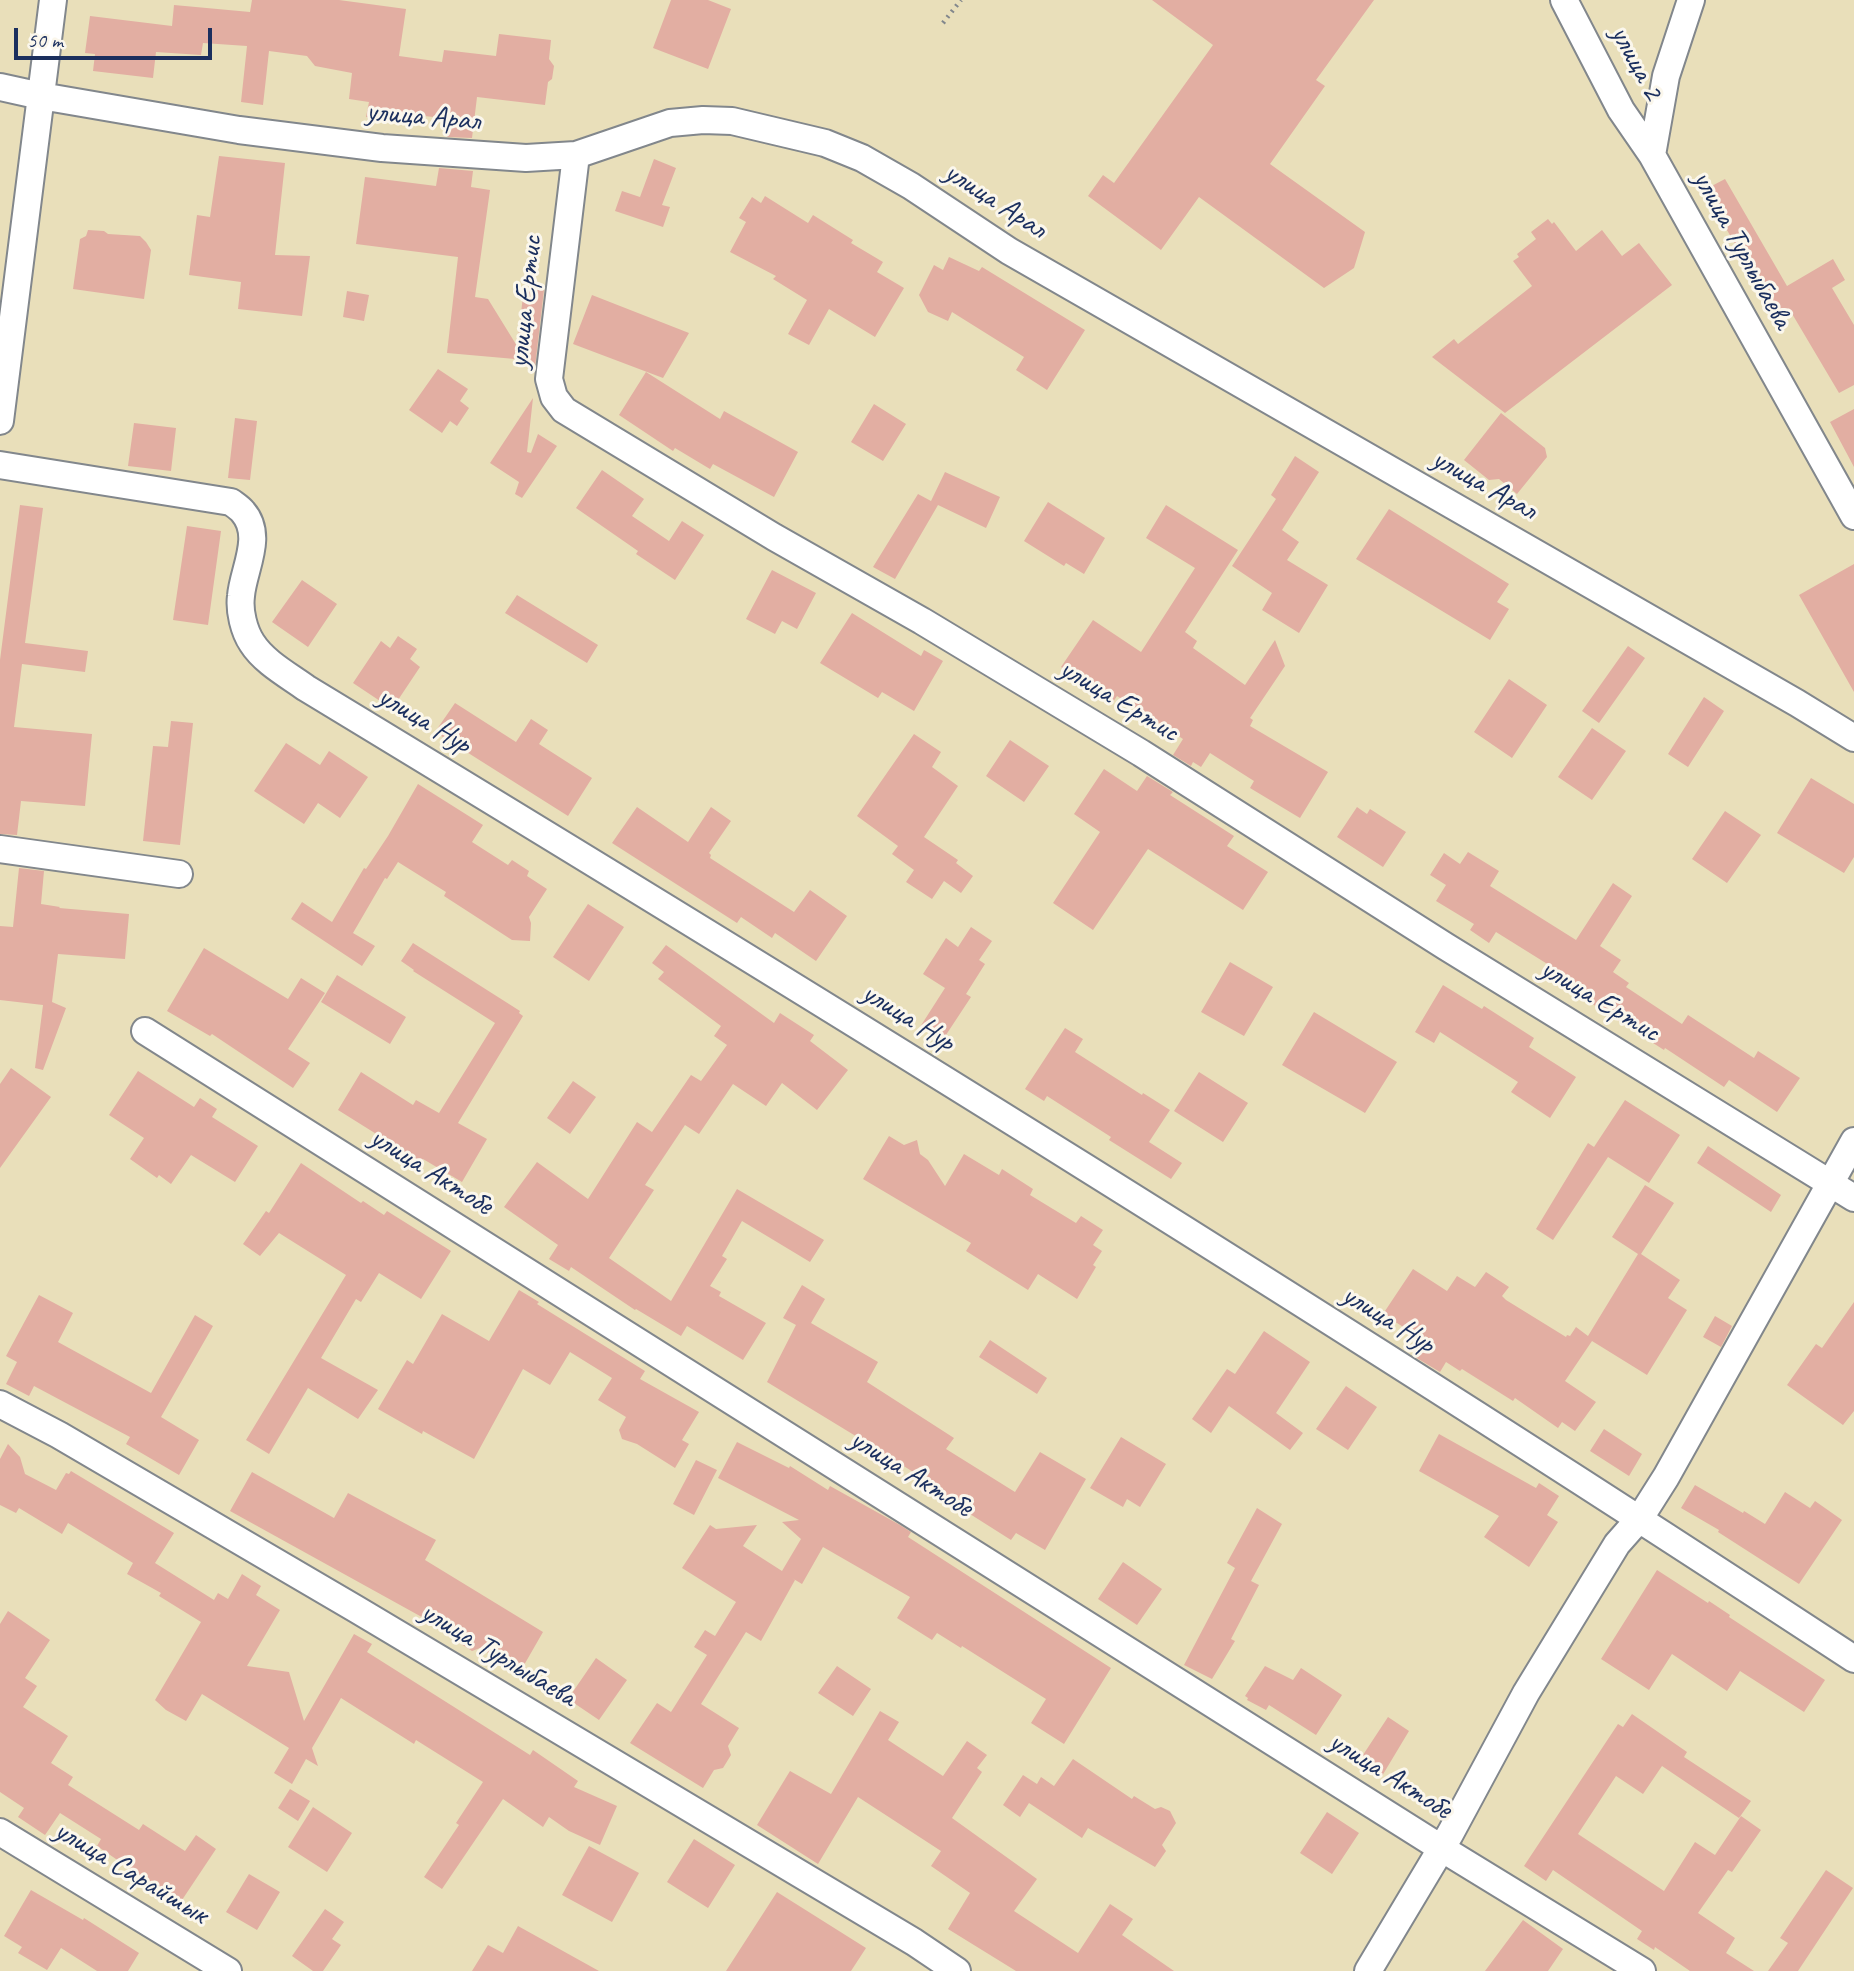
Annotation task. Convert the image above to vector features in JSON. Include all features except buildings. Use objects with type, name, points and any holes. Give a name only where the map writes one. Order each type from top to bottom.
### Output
[{"type":"street","points":[[0,421],[53,0]]},
{"type":"street","name":"улица 2","points":[[1564,0],[1622,110],[1652,155]]},
{"type":"street","name":"улица Турлыбаева","points":[[1691,0],[1666,76],[1652,155],[1854,516]]},
{"type":"street","name":"улица Арал","points":[[0,87],[239,130],[382,148],[526,158],[576,155],[670,123],[703,120],[732,121],[825,143],[862,158],[911,186],[1009,251],[1854,738]]},
{"type":"street","name":"улица Ертис","points":[[576,155],[549,379],[554,397],[565,410],[774,537],[922,621],[1141,753],[1445,946],[1854,1198]]},
{"type":"street","name":"улица Нур","points":[[0,465],[231,502],[244,513],[251,527],[252,550],[240,597],[244,628],[252,644],[265,658],[306,688],[740,953],[1640,1518],[1854,1659]]},
{"type":"street","points":[[0,849],[179,874]]},
{"type":"street","name":"улица Актобе","points":[[145,1031],[1441,1848],[1642,1971]]},
{"type":"street","points":[[1368,1971],[1441,1848],[1526,1693],[1617,1544],[1640,1518],[1666,1478],[1854,1140]]},
{"type":"street","name":"улица Турлыбаева","points":[[0,1404],[59,1434],[600,1753],[914,1942],[957,1971]]},
{"type":"street","name":"улица Сарайшык","points":[[0,1832],[228,1971]]},
{"type":"path","points":[[943,23],[961,0]]}]
